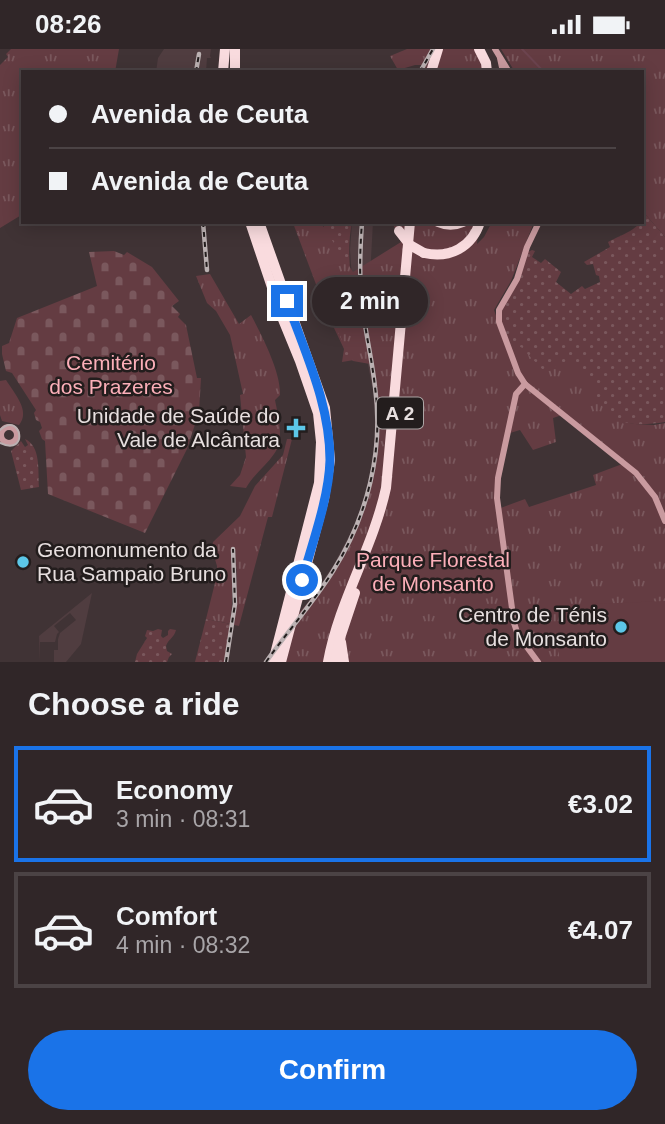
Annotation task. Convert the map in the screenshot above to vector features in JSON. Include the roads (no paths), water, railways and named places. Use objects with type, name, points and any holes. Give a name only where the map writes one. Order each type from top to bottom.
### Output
[{"type":"highway","points":[[427,70],[432,49]]},
{"type":"highway","points":[[432,70],[438,49]]},
{"type":"highway","points":[[479,49],[487,70]]},
{"type":"highway","points":[[486,49],[493,70]]},
{"type":"highway","points":[[230,53],[234,70]]},
{"type":"highway","points":[[251,224],[266,267],[270,301],[277,317],[287,315]]},
{"type":"highway","points":[[260,224],[287,315],[324,408],[330,460],[324,499],[273,662]]},
{"type":"highway","name":"A 2","points":[[328,662],[336,624],[370,542],[386,488],[410,224]]},
{"type":"highway","name":"A 2","points":[[334,662],[353,597],[384,523],[392,490],[416,224]]},
{"type":"highway","points":[[397,227],[410,245],[424,253],[439,255],[464,247],[474,237],[479,224]]},
{"type":"highway","points":[[281,662],[295,591]]},
{"type":"highway","points":[[341,635],[344,662]]},
{"type":"street","points":[[495,49],[508,70]]},
{"type":"street","points":[[500,58],[503,70]]},
{"type":"street","points":[[538,224],[517,279],[501,304],[498,314],[518,373],[525,384],[636,473],[655,497],[665,521]]},
{"type":"street","points":[[525,384],[516,394],[498,483],[498,512],[514,624],[518,635],[538,662]]},
{"type":"waterway","points":[[522,49],[542,70]]},
{"type":"tram line","points":[[0,430],[7,425],[13,426],[19,434],[16,444],[9,446],[0,443]]},
{"type":"railway","points":[[421,70],[433,49]]},
{"type":"railway","points":[[196,70],[199,54]]},
{"type":"railway","points":[[203,224],[207,270]]},
{"type":"railway","points":[[266,662],[333,571],[355,529],[370,483],[375,460],[377,411],[361,293],[362,224]]},
{"type":"railway","points":[[226,662],[235,604],[233,549]]},
{"type":"place","name":"Unidade de Saúde do Vale de Alcântara","points":[[296,428]]},
{"type":"place","name":"Geomonumento da Rua Sampaio Bruno","points":[[23,562]]},
{"type":"place","name":"Centro de Ténis de Monsanto","points":[[621,627]]},
{"type":"park label","name":"Cemitério dos Prazeres","points":[[111,375]]},
{"type":"park label","name":"Parque Florestal de Monsanto","points":[[433,572]]}]
